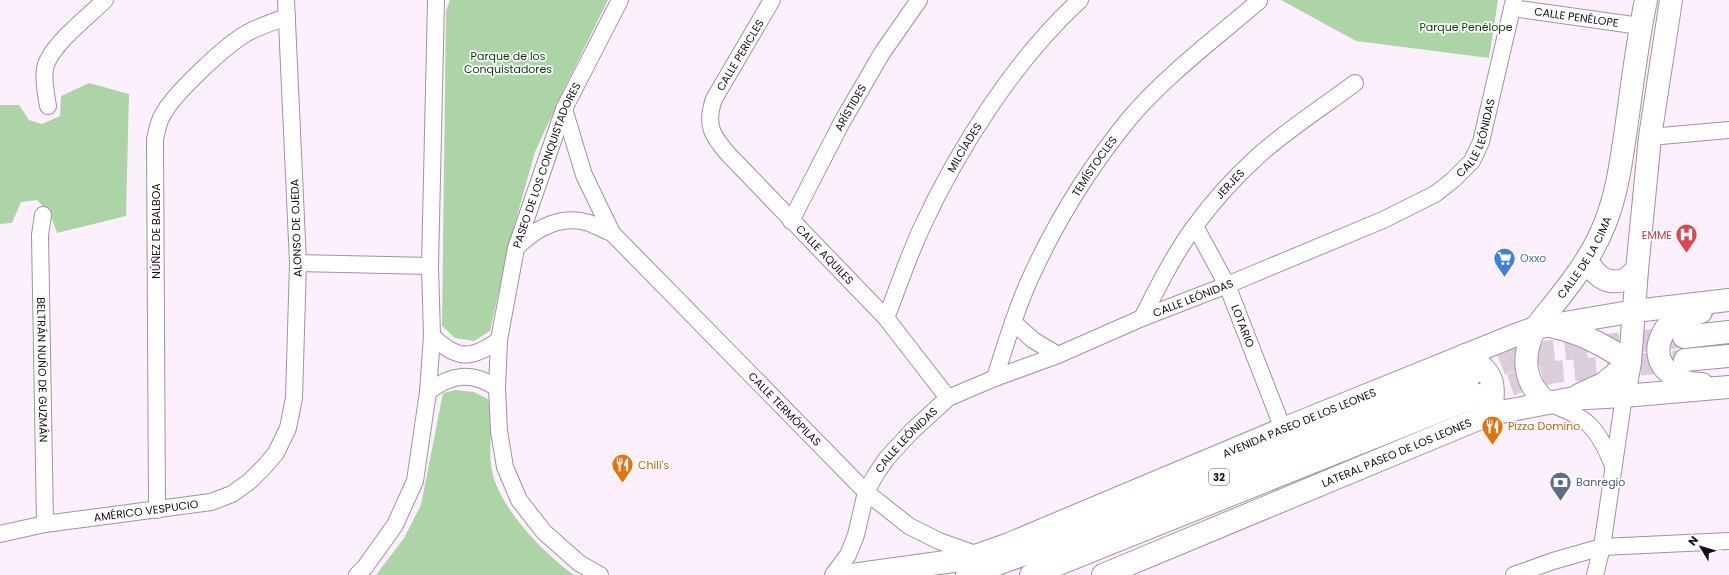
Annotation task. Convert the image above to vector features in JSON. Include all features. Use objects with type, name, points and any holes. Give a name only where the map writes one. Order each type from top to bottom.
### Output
[{"type":"street","points":[[48,106],[44,76],[48,60],[57,46],[105,0]]},
{"type":"street","name":"ALONSO DE OJEDA","points":[[276,453],[288,428],[294,398],[298,263],[286,0]]},
{"type":"street","points":[[357,575],[365,567],[395,525],[415,481],[428,392],[432,336],[430,266],[436,0]]},
{"type":"street","name":"PASEO DE LOS CONQUISTADORES","points":[[600,575],[579,563],[544,532],[520,500],[505,467],[499,431],[497,388],[499,340],[516,248],[564,109],[620,0]]},
{"type":"street","name":"CALLE PERICLES","points":[[710,111],[714,99],[725,78],[772,0]]},
{"type":"street","name":"ARÍSTIDES","points":[[791,220],[842,122],[882,53],[919,0]]},
{"type":"street","name":"MILCÍADES","points":[[886,318],[922,227],[962,151],[1010,78],[1061,17],[1080,0]]},
{"type":"street","name":"CALLE DE LA CIMA","points":[[1614,467],[1598,433],[1589,424],[1575,414],[1548,404],[1539,397],[1532,388],[1526,366],[1526,353],[1529,340],[1541,327],[1587,260],[1604,227],[1619,172],[1640,26],[1646,0]]},
{"type":"street","points":[[1595,575],[1602,547],[1630,362],[1650,137],[1671,0]]},
{"type":"street","name":"TEMÍSTOCLES","points":[[995,378],[1013,322],[1029,282],[1047,244],[1069,205],[1095,164],[1126,124],[1167,81],[1259,1]]},
{"type":"street","name":"CALLE PENÉLOPE","points":[[1513,4],[1640,26]]},
{"type":"street","name":"CALLE LEÓNIDAS","points":[[833,575],[848,555],[856,535],[866,492],[887,458],[912,431],[948,398],[995,378],[1058,355],[1142,318],[1227,286],[1383,220],[1434,194],[1453,180],[1472,161],[1481,142],[1513,4]]},
{"type":"street","name":"NÚÑEZ DE BALBOA","points":[[157,510],[155,139],[157,127],[162,116],[174,98],[232,44],[260,26],[287,16]]},
{"type":"street","name":"JERJES","points":[[1142,318],[1161,281],[1195,226],[1236,178],[1258,156],[1280,138],[1355,83]]},
{"type":"street","name":"CALLE TERMÓPILAS","points":[[564,109],[584,175],[612,234],[866,492],[909,526],[939,541],[978,555]]},
{"type":"street","name":"CALLE AQUILES","points":[[710,111],[710,128],[717,141],[886,318],[948,398]]},
{"type":"street","points":[[1650,137],[1729,130]]},
{"type":"street","name":"BELTRÁN NUÑO DE GUZMÁN","points":[[43,215],[40,235],[45,524]]},
{"type":"street","name":"CALLE TERMÓPILAS","points":[[516,248],[536,230],[561,222],[574,221],[588,223],[612,234]]},
{"type":"street","name":"LOTARIO","points":[[1195,226],[1227,286],[1283,429]]},
{"type":"street","points":[[1587,260],[1595,274],[1609,281],[1625,280],[1637,270]]},
{"type":"street","points":[[298,263],[430,266]]},
{"type":"street","points":[[1635,311],[1729,300]]},
{"type":"street","points":[[1729,304],[1675,320],[1663,330],[1658,345],[1658,357],[1667,372],[1681,381],[1697,384],[1729,386]]},
{"type":"street","name":"AVENIDA PASEO DE LOS LEONES","points":[[1032,575],[1472,375],[1541,327],[1635,311]]},
{"type":"street","points":[[1013,322],[1033,340],[1058,355]]},
{"type":"street","points":[[1541,327],[1566,330],[1592,339],[1630,362]]},
{"type":"street","points":[[1684,337],[1729,332]]},
{"type":"street","points":[[432,336],[454,353],[464,354],[485,350],[499,340]]},
{"type":"street","points":[[1685,360],[1729,356]]},
{"type":"street","points":[[1569,399],[1593,390],[1603,384],[1630,362]]},
{"type":"street","points":[[1472,375],[1485,368],[1490,378],[1493,389],[1493,398],[1490,414]]},
{"type":"street","name":"AVENIDA PASEO DE LOS LEONES","points":[[852,575],[952,561],[978,555],[1058,524],[1283,429],[1472,375]]},
{"type":"street","name":"AVENIDA PASEO DE LOS LEONES","points":[[967,575],[1041,548],[1472,375]]},
{"type":"street","points":[[428,392],[444,381],[462,377],[480,378],[497,388]]},
{"type":"street","name":"LATERAL PASEO DE LOS LEONES","points":[[1103,575],[1490,414],[1569,399],[1624,396],[1729,386]]},
{"type":"street","name":"AMÉRICO VESPUCIO","points":[[0,534],[45,524],[211,502],[232,494],[250,481],[276,453]]},
{"type":"street","points":[[1514,575],[1553,561],[1602,547],[1729,541]]},
{"type":"green space","name":"Parque de los Conquistadores","points":[[450,0],[608,0],[535,152],[510,241],[490,331],[474,341],[455,338],[442,326],[446,11]]},
{"type":"green space","name":"Parque Penélope","points":[[1281,0],[1498,0],[1489,58],[1356,41]]},
{"type":"green space","points":[[89,83],[129,94],[126,216],[57,233],[50,214],[37,200],[21,202],[12,223],[0,224],[0,105],[19,105],[29,120],[42,124],[60,116],[61,96]]},
{"type":"green space","points":[[456,390],[474,392],[488,399],[491,416],[490,453],[492,471],[496,485],[513,514],[524,529],[550,555],[574,575],[376,575],[404,538],[421,505],[443,393]]},
{"type":"tunnel","points":[[1470,376],[1509,361],[1550,351],[1679,337]]},
{"type":"tunnel","points":[[1479,395],[1554,372],[1680,361]]},
{"type":"place","name":"EMME","points":[[1687,254]]},
{"type":"place","name":"Oxxo","points":[[1505,278]]},
{"type":"place","name":"Pizza Domino","points":[[1493,446]]},
{"type":"place","name":"Chili's","points":[[622,484]]},
{"type":"place","name":"Banregio","points":[[1561,502]]}]
